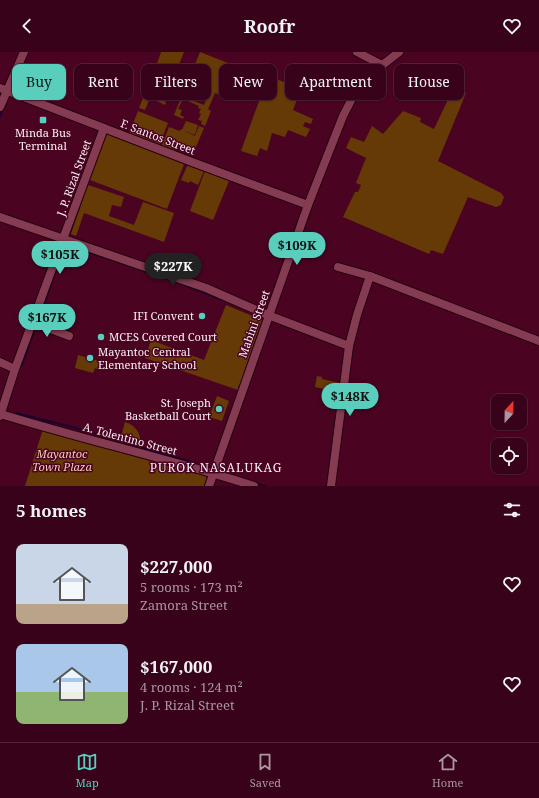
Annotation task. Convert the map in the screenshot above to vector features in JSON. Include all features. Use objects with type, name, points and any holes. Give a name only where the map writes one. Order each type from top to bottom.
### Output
[{"type":"street","points":[[0,107],[3,89],[24,52]]},
{"type":"street","points":[[357,52],[380,64]]},
{"type":"street","name":"Mabini Street","points":[[383,64],[399,52]]},
{"type":"street","name":"F. Santos Street","points":[[3,89],[308,205]]},
{"type":"street","name":"Mabini Street","points":[[209,486],[308,205],[333,140],[351,100]]},
{"type":"street","name":"J. P. Rizal Street","points":[[0,415],[32,322],[104,128]]},
{"type":"street","points":[[0,217],[206,288],[268,315],[349,346]]},
{"type":"street","points":[[338,266],[370,276],[539,341]]},
{"type":"street","points":[[331,486],[349,346],[357,315],[370,276]]},
{"type":"street","points":[[32,322],[69,336]]},
{"type":"street","points":[[0,362],[15,369]]},
{"type":"street","name":"A. Tolentino Street","points":[[0,415],[213,473],[254,486]]},
{"type":"green space","points":[[161,52],[184,52],[178,64],[157,64]]},
{"type":"green space","points":[[200,52],[230,64],[219,64],[219,94],[215,93],[208,109],[211,111],[205,126],[201,124],[202,121],[198,120],[201,114],[199,113],[201,109],[198,108],[199,106],[185,100],[191,100],[204,105],[206,100],[211,100],[211,64],[195,64]]},
{"type":"green space","points":[[277,79],[285,82],[285,100],[297,100],[293,110],[313,119],[311,124],[305,122],[303,126],[310,129],[306,137],[288,130],[285,137],[272,133],[267,151],[260,148],[257,156],[241,151],[259,100],[277,100]]},
{"type":"green space","points":[[142,100],[149,100],[145,110],[139,108]]},
{"type":"green space","points":[[154,100],[162,100],[166,102],[165,105]]},
{"type":"green space","points":[[180,100],[182,100],[178,109],[182,110],[180,115],[184,117],[183,119],[174,115]]},
{"type":"green space","points":[[448,100],[463,100],[438,161],[501,193],[504,197],[501,205],[496,207],[468,197],[443,254],[431,250],[429,254],[343,217],[355,192],[358,192],[361,185],[356,183],[366,158],[346,148],[351,137],[364,142],[372,126],[383,134],[403,111],[421,118],[420,122],[434,129]]},
{"type":"green space","points":[[138,111],[168,123],[159,146],[129,134]]},
{"type":"green space","points":[[186,121],[198,125],[195,135],[182,130]]},
{"type":"green space","points":[[199,126],[204,128],[193,154],[177,146],[174,153],[161,147],[169,127],[180,131],[181,129],[195,136]]},
{"type":"green space","points":[[107,134],[184,164],[167,209],[90,180]]},
{"type":"green space","points":[[188,164],[204,171],[198,185],[190,181],[189,183],[181,180]]},
{"type":"green space","points":[[205,171],[229,181],[213,220],[190,211]]},
{"type":"green space","points":[[88,185],[124,197],[121,207],[112,205],[109,216],[134,225],[143,202],[174,213],[164,242],[84,213],[76,236],[71,234]]},
{"type":"green space","points":[[226,305],[262,320],[238,390],[145,358],[151,340],[204,360]]},
{"type":"green space","points":[[78,355],[99,361],[97,369],[95,368],[93,373],[75,368]]},
{"type":"green space","points":[[317,376],[322,377],[322,379],[340,383],[338,392],[315,387]]},
{"type":"green space","name":"St. Joseph Basketball Court","points":[[217,396],[229,401],[222,421],[209,417]]},
{"type":"green space","points":[[125,422],[132,425],[139,434],[140,445],[120,440]]},
{"type":"green space","name":"Mayantoc Town Plaza","points":[[43,429],[208,475],[204,486],[25,486]]},
{"type":"waterway","points":[[11,88],[46,101]]},
{"type":"waterway","points":[[0,116],[3,108]]},
{"type":"waterway","points":[[88,252],[144,271]]},
{"type":"waterway","points":[[38,322],[61,255]]},
{"type":"waterway","points":[[169,279],[238,306]]},
{"type":"waterway","points":[[22,365],[36,326]]},
{"type":"waterway","points":[[239,388],[242,382]]},
{"type":"waterway","points":[[231,412],[239,390]]},
{"type":"waterway","points":[[16,413],[72,427],[212,468],[212,466]]},
{"type":"waterway","points":[[255,483],[265,486]]},
{"type":"place","name":"Minda Bus Terminal","points":[[43,120]]},
{"type":"place","name":"IFI Convent","points":[[202,316]]},
{"type":"place","name":"MCES Covered Court","points":[[101,337]]},
{"type":"place","name":"Mayantoc Central Elementary School","points":[[90,358]]},
{"type":"place","name":"St. Joseph Basketball Court","points":[[219,409]]},
{"type":"district","name":"PUROK NASALUKAG","points":[[216,468]]}]
